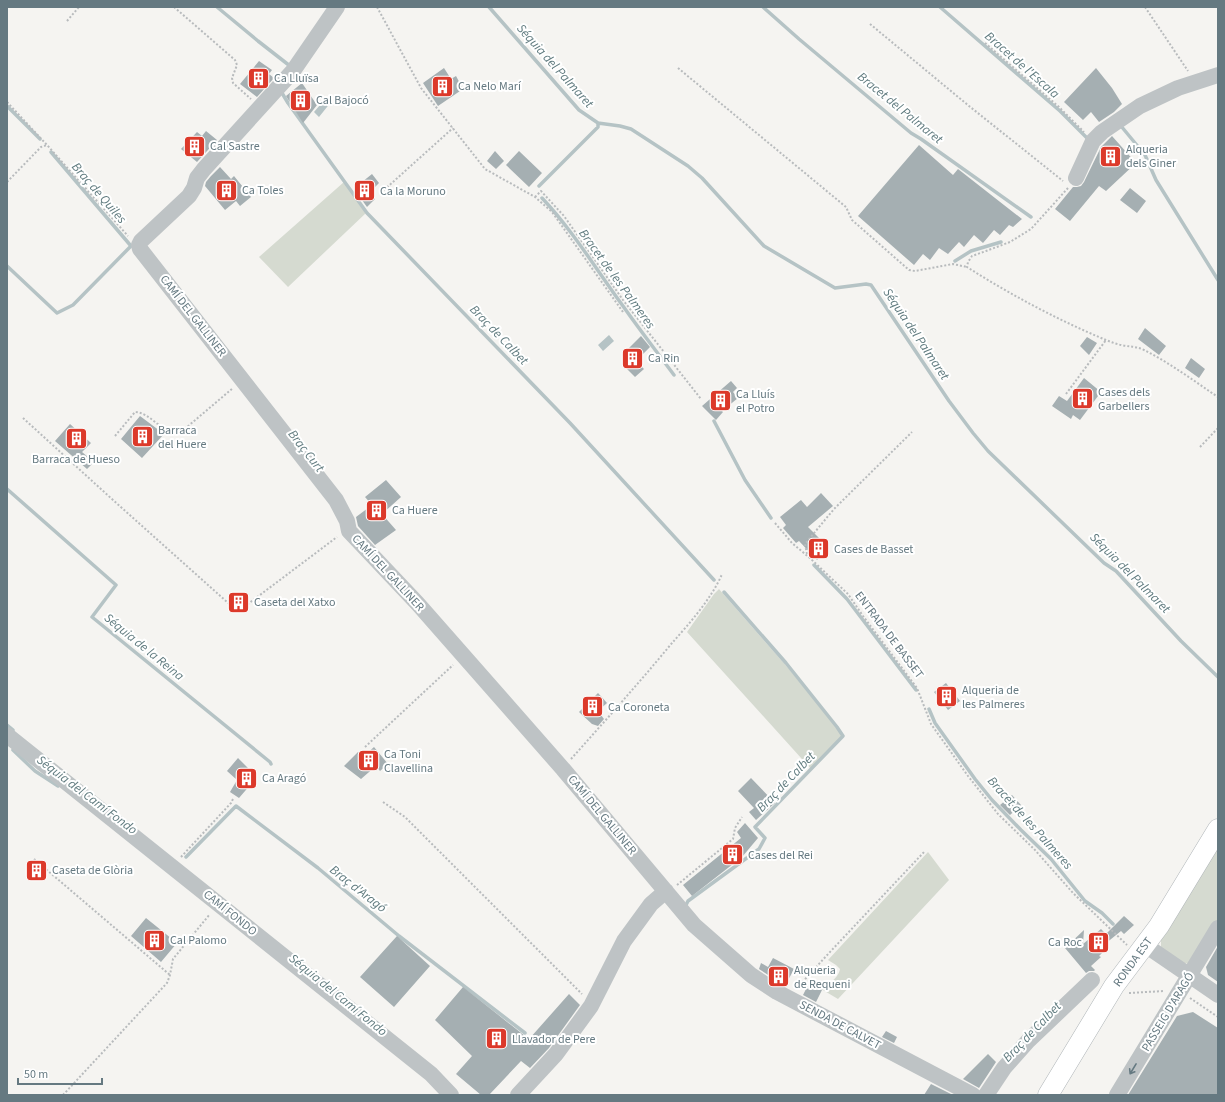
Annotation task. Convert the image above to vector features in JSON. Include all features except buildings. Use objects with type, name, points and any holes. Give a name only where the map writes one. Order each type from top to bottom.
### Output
[{"type":"main road","name":"RONDA EST","points":[[1048,1095],[1138,947],[1159,926],[1218,829]]},
{"type":"street","points":[[139,245],[189,196],[194,188],[197,178],[204,169],[294,71],[337,7]]},
{"type":"street","points":[[1074,181],[1093,141],[1118,120],[1140,106],[1178,88],[1218,75]]},
{"type":"street","name":"CAMÍ DEL GALLINER","points":[[139,245],[140,249],[336,500],[347,521],[349,531],[418,604],[563,769],[666,891]]},
{"type":"street","name":"CAMÍ FONDO","points":[[7,735],[431,1074],[451,1095]]},
{"type":"street","points":[[518,1095],[556,1054],[591,1006],[624,941],[652,904],[666,891]]},
{"type":"street","name":"SENDA DE CALVET","points":[[666,891],[694,925],[751,976],[788,998],[972,1095]]},
{"type":"street","name":"PASSEIG D'ARAGÓ","points":[[1117,1095],[1218,928]]},
{"type":"street","points":[[1138,947],[1189,976],[1218,995]]},
{"type":"street","points":[[986,1095],[1004,1068],[1028,1041],[1092,980]]},
{"type":"path","points":[[67,21],[79,7]]},
{"type":"path","points":[[174,7],[235,60],[237,64],[232,78],[233,83],[261,107]]},
{"type":"path","points":[[376,7],[421,88],[485,169],[535,197],[552,212],[623,312]]},
{"type":"path","points":[[1145,7],[1195,82]]},
{"type":"path","points":[[870,24],[1062,180],[1074,181]]},
{"type":"path","points":[[985,44],[1059,107],[1093,141]]},
{"type":"path","points":[[678,68],[846,207],[852,220],[909,270],[915,271],[953,264],[966,267],[990,282],[1048,313],[1106,340],[1121,346],[1128,345],[1143,349],[1218,398]]},
{"type":"path","points":[[7,102],[133,241],[139,245]]},
{"type":"path","points":[[384,190],[453,128]]},
{"type":"path","points":[[7,182],[41,147],[47,145]]},
{"type":"path","points":[[966,267],[972,256],[1010,242],[1031,229],[1074,181]]},
{"type":"path","points":[[535,197],[541,191],[564,216],[624,300],[701,399]]},
{"type":"path","points":[[1066,394],[1106,340]]},
{"type":"path","points":[[115,436],[135,412],[141,412],[168,432],[180,433],[236,386],[245,383]]},
{"type":"path","points":[[23,418],[236,610],[240,610],[343,533],[349,531]]},
{"type":"path","points":[[1200,447],[1218,428]]},
{"type":"path","points":[[807,555],[805,544],[834,509],[912,432]]},
{"type":"path","name":"ENTRADA DE BASSET","points":[[775,523],[792,543],[807,555],[848,594],[917,688],[931,724],[968,776],[994,808],[1034,849],[1073,893],[1138,947]]},
{"type":"path","points":[[563,769],[684,630],[717,587],[722,574]]},
{"type":"path","points":[[365,747],[451,667],[465,658]]},
{"type":"path","points":[[173,868],[233,799]]},
{"type":"path","points":[[383,802],[404,817],[583,995],[591,1006]]},
{"type":"path","points":[[666,891],[670,891],[733,839],[735,828],[742,818]]},
{"type":"path","points":[[788,998],[828,953],[925,851]]},
{"type":"path","points":[[34,859],[170,975]]},
{"type":"path","points":[[63,1095],[167,983],[173,959],[219,904]]},
{"type":"path","points":[[1128,993],[1170,990]]},
{"type":"path","points":[[1197,1003],[1218,1017]]},
{"type":"shaded area","points":[[326,98],[331,102],[319,117],[314,112]]},
{"type":"shaded area","points":[[344,182],[366,213],[288,287],[259,257]]},
{"type":"shaded area","points":[[609,335],[614,341],[603,351],[598,345]]},
{"type":"shaded area","points":[[719,589],[789,669],[836,726],[841,735],[841,737],[811,769],[687,632]]},
{"type":"shaded area","points":[[1218,839],[1218,922],[1190,964],[1178,962],[1161,947],[1161,935]]},
{"type":"shaded area","points":[[928,852],[949,880],[838,999],[811,983],[813,981],[825,986],[834,979],[840,969],[828,960]]},
{"type":"waterway","points":[[217,7],[290,66]]},
{"type":"waterway","name":"Séquia del Palmaret","points":[[489,7],[579,110],[598,123],[631,129],[688,166],[702,178],[764,246],[835,288],[866,284],[871,285],[949,401],[988,451],[1104,563],[1116,571],[1181,641],[1218,677]]},
{"type":"waterway","name":"Bracet del Palmaret","points":[[763,7],[911,133],[1031,217]]},
{"type":"waterway","name":"Bracet de l'Escala","points":[[940,7],[1060,111],[1089,140]]},
{"type":"waterway","name":"Braç de Calbet","points":[[282,93],[367,213],[570,423],[714,580]]},
{"type":"waterway","name":"Braç de Quiles","points":[[7,106],[40,139]]},
{"type":"waterway","name":"Bracet de les Palmeres","points":[[539,186],[598,127],[598,123]]},
{"type":"waterway","name":"Bracet de l'Escala","points":[[1121,126],[1145,155],[1156,180],[1218,280]]},
{"type":"waterway","points":[[7,266],[57,313],[73,305],[131,246],[51,152]]},
{"type":"waterway","name":"Bracet de les Palmeres","points":[[542,198],[574,237],[629,315],[674,375]]},
{"type":"waterway","name":"Bracet del Palmaret","points":[[955,261],[971,251],[1001,242]]},
{"type":"waterway","name":"Bracet de les Palmeres","points":[[714,421],[745,480],[771,518]]},
{"type":"waterway","name":"Séquia de la Reina","points":[[7,489],[116,585],[92,617],[271,764]]},
{"type":"waterway","name":"Bracet de les Palmeres","points":[[814,565],[847,599],[916,690]]},
{"type":"waterway","name":"Braç de Calbet","points":[[685,907],[688,901],[759,849],[765,838],[755,827],[843,736],[786,663],[724,592]]},
{"type":"waterway","name":"Bracet de les Palmeres","points":[[929,709],[935,723],[992,800],[1051,859],[1085,901],[1102,913],[1113,924]]},
{"type":"waterway","name":"Braç d'Aragó","points":[[7,725],[13,730]]},
{"type":"waterway","name":"Séquia del Camí Fondo","points":[[13,750],[35,771],[58,786]]},
{"type":"waterway","name":"Braç d'Aragó","points":[[186,857],[236,806],[318,868],[399,936],[525,1033]]},
{"type":"place","name":"Ca Lluïsa","points":[[259,78]]},
{"type":"place","name":"Ca Nelo Marí","points":[[443,86]]},
{"type":"place","name":"Cal Bajocó","points":[[301,100]]},
{"type":"place","name":"Cal Sastre","points":[[194,146]]},
{"type":"place","name":"Alqueria dels Giner","points":[[1110,156]]},
{"type":"place","name":"Ca Toles","points":[[227,190]]},
{"type":"place","name":"Ca la Moruno","points":[[365,191]]},
{"type":"place","name":"Ca Rin","points":[[632,358]]},
{"type":"place","name":"Cases dels Garbellers","points":[[1083,399]]},
{"type":"place","name":"Ca Lluís el Potro","points":[[721,401]]},
{"type":"place","name":"Barraca del Huere","points":[[142,437]]},
{"type":"place","name":"Barraca de Hueso","points":[[76,438]]},
{"type":"place","name":"Ca Huere","points":[[376,510]]},
{"type":"place","name":"Cases de Basset","points":[[819,549]]},
{"type":"place","name":"Caseta del Xatxo","points":[[238,602]]},
{"type":"place","name":"Alqueria de les Palmeres","points":[[947,697]]},
{"type":"place","name":"Ca Coroneta","points":[[593,707]]},
{"type":"place","name":"Ca Toni Clavellina","points":[[368,761]]},
{"type":"place","name":"Ca Aragó","points":[[246,778]]},
{"type":"place","name":"Cases del Rei","points":[[732,855]]},
{"type":"place","name":"Caseta de Glòria","points":[[36,870]]},
{"type":"place","name":"Cal Palomo","points":[[154,940]]},
{"type":"place","name":"Ca Roc","points":[[1098,942]]},
{"type":"place","name":"Alqueria de Requeni","points":[[778,977]]},
{"type":"place","name":"Llavador de Pere","points":[[497,1039]]},
{"type":"water label","name":"Braç Curt","points":[[306,451]]}]
